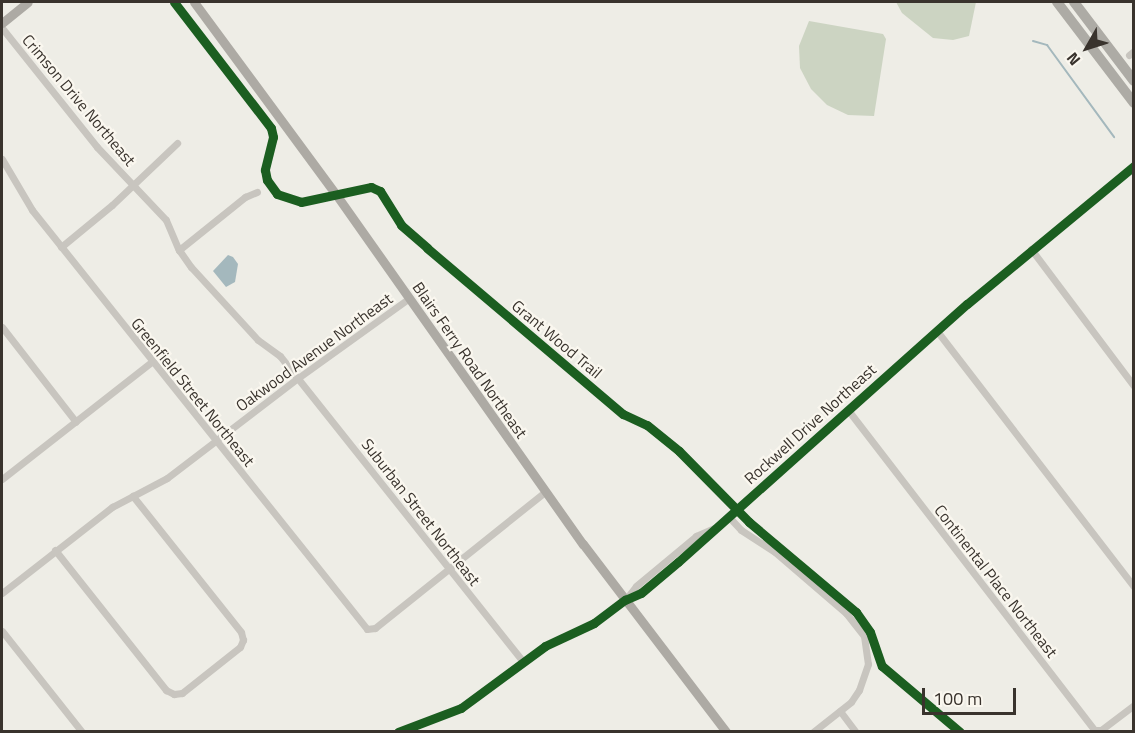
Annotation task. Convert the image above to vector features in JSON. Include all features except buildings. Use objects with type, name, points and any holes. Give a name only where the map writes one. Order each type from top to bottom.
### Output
[{"type":"highway","points":[[1057,2],[1134,103]]},
{"type":"highway","points":[[1074,2],[1134,81]]},
{"type":"main road","points":[[2,23],[28,2]]},
{"type":"main road","name":"Blairs Ferry Road Northeast","points":[[194,2],[266,98],[545,492],[726,732]]},
{"type":"street","name":"Crimson Drive Northeast","points":[[2,28],[97,147],[166,220],[179,250],[191,267],[251,333],[278,353],[298,378]]},
{"type":"street","points":[[62,247],[177,143]]},
{"type":"street","name":"Greenfield Street Northeast","points":[[2,159],[32,210],[362,625],[367,629],[375,627],[449,568]]},
{"type":"street","name":"Rockwell Drive Northeast","points":[[398,732],[461,708],[553,641],[594,623],[625,600],[636,586],[696,536],[714,528],[728,516],[1031,249],[1134,166]]},
{"type":"street","points":[[179,250],[245,197],[257,192]]},
{"type":"street","points":[[1031,249],[1134,386]]},
{"type":"street","name":"Oakwood Avenue Northeast","points":[[2,593],[112,507],[167,478],[298,378],[408,299]]},
{"type":"street","points":[[2,327],[76,422]]},
{"type":"street","points":[[937,331],[1134,587]]},
{"type":"street","points":[[2,479],[151,362]]},
{"type":"street","name":"Suburban Street Northeast","points":[[298,378],[523,662]]},
{"type":"street","name":"Continental Place Northeast","points":[[848,410],[1094,730],[1101,730],[1134,705]]},
{"type":"street","points":[[449,568],[545,492]]},
{"type":"street","points":[[55,550],[166,690],[174,694],[182,693],[240,647],[243,640],[241,632],[134,495]]},
{"type":"street","points":[[728,516],[741,530],[775,552],[846,613],[861,630],[868,651],[865,678],[860,690],[840,711],[813,732]]},
{"type":"street","points":[[2,631],[82,732]]},
{"type":"street","points":[[840,711],[856,732]]},
{"type":"green space","points":[[896,2],[976,2],[969,36],[953,40],[933,38],[902,13]]},
{"type":"green space","points":[[809,21],[883,34],[886,39],[874,116],[848,115],[827,105],[811,89],[800,68],[799,46]]},
{"type":"shaded area","points":[[228,255],[233,257],[238,264],[235,282],[226,287],[213,271]]},
{"type":"waterway","points":[[1033,41],[1047,45],[1114,137]]},
{"type":"cycle path","name":"Grant Wood Trail","points":[[174,2],[271,128],[273,137],[265,170],[267,180],[277,194],[301,202],[371,187],[380,191],[401,225],[427,248],[623,414],[647,425],[679,451],[749,522],[856,612],[870,632],[882,666],[960,732]]},
{"type":"cycle path","points":[[398,732],[461,708],[545,646],[594,623],[625,600],[641,593],[967,304],[1134,166]]}]
